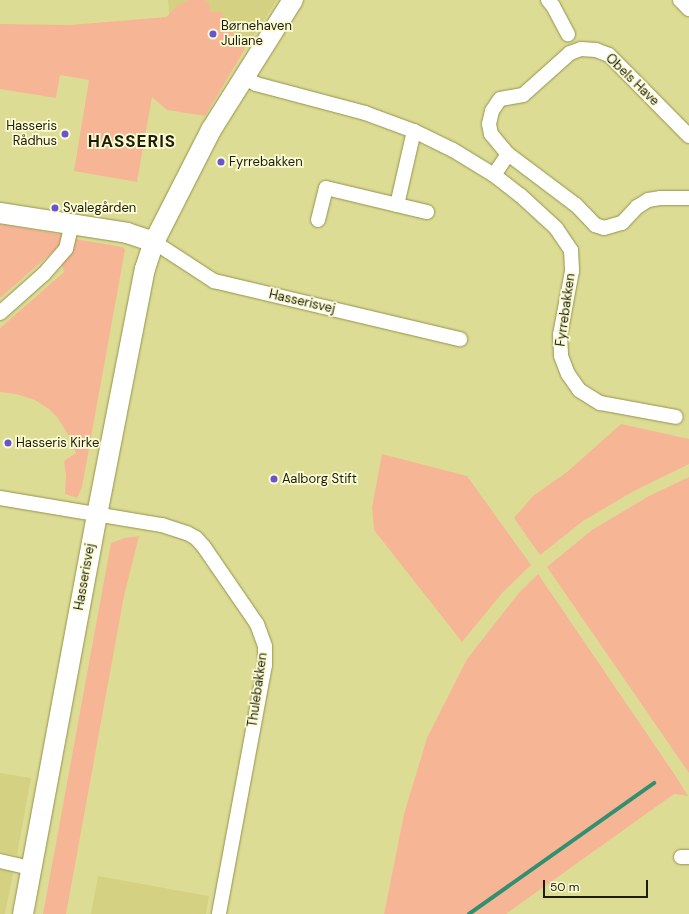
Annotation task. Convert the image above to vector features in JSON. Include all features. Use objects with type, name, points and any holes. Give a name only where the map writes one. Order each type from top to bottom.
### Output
[{"type":"street","name":"Hasserisvej","points":[[22,914],[96,515],[144,276],[154,242],[211,130],[243,77],[293,0]]},
{"type":"street","points":[[548,0],[554,6],[568,34]]},
{"type":"street","points":[[680,0],[689,9]]},
{"type":"street","name":"Obels Have","points":[[689,136],[609,55],[596,50],[582,49],[570,53],[523,95],[500,99],[492,111],[488,124],[491,134],[508,154],[576,205],[595,225],[604,228],[622,223],[637,207],[648,200],[660,198],[689,198]]},
{"type":"street","name":"Fyrrebakken","points":[[243,77],[256,84],[365,113],[414,131],[453,150],[494,175],[520,195],[556,228],[571,250],[572,271],[560,335],[561,356],[568,374],[579,390],[600,403],[676,418]]},
{"type":"street","points":[[397,205],[414,131]]},
{"type":"street","points":[[494,175],[508,154]]},
{"type":"street","points":[[318,220],[326,188],[426,212]]},
{"type":"street","points":[[0,213],[141,236],[154,242]]},
{"type":"street","points":[[0,313],[44,274],[66,249],[72,224]]},
{"type":"street","name":"Hasserisvej","points":[[154,242],[214,281],[460,339]]},
{"type":"street","name":"Thulebakken","points":[[0,498],[162,525],[187,533],[196,538],[204,547],[257,624],[262,634],[265,646],[265,665],[219,914]]},
{"type":"street","points":[[0,861],[31,868]]},
{"type":"shaded area","name":"Børnehaven Juliane","points":[[168,0],[277,0],[245,49],[195,60],[170,24]]},
{"type":"shaded area","points":[[190,0],[204,0],[210,4],[210,12],[222,12],[223,21],[245,49],[205,116],[167,110],[152,97],[137,182],[74,171],[89,80],[60,75],[56,98],[0,89],[0,24],[71,25],[166,17],[178,5]]},
{"type":"shaded area","points":[[0,224],[63,235],[62,242],[56,249],[0,298]]},
{"type":"shaded area","points":[[75,239],[123,247],[125,250],[82,487],[77,498],[65,494],[66,475],[64,461],[76,453],[69,436],[57,417],[49,409],[35,400],[16,394],[0,392],[0,328],[64,272],[61,261]]},
{"type":"shaded area","points":[[621,424],[689,439],[689,464],[632,492],[583,521],[540,555],[514,518],[533,496],[567,472]]},
{"type":"shaded area","points":[[382,454],[467,476],[531,565],[503,592],[462,642],[374,530],[372,507]]},
{"type":"shaded area","points":[[689,477],[689,773],[547,567],[592,530],[649,496]]},
{"type":"shaded area","points":[[139,536],[124,596],[66,914],[43,914],[111,543],[125,538]]},
{"type":"shaded area","points":[[538,574],[688,796],[674,794],[506,914],[384,914],[404,814],[427,738],[467,659],[518,594]]},
{"type":"shaded area","points":[[0,773],[31,778],[17,855],[0,852]]},
{"type":"shaded area","points":[[0,869],[12,871],[13,874],[5,914],[0,914]]},
{"type":"shaded area","points":[[98,876],[209,896],[206,914],[91,914]]},
{"type":"waterway","points":[[469,914],[654,783]]},
{"type":"place","name":"Børnehaven Juliane","points":[[213,34]]},
{"type":"place","name":"Hasseris Rådhus","points":[[65,134]]},
{"type":"place","name":"Fyrrebakken","points":[[221,162]]},
{"type":"place","name":"Svalegården","points":[[55,208]]},
{"type":"place","name":"Hasseris Kirke","points":[[8,443]]},
{"type":"place","name":"Aalborg Stift","points":[[274,479]]},
{"type":"district","name":"HASSERIS","points":[[132,142]]}]
